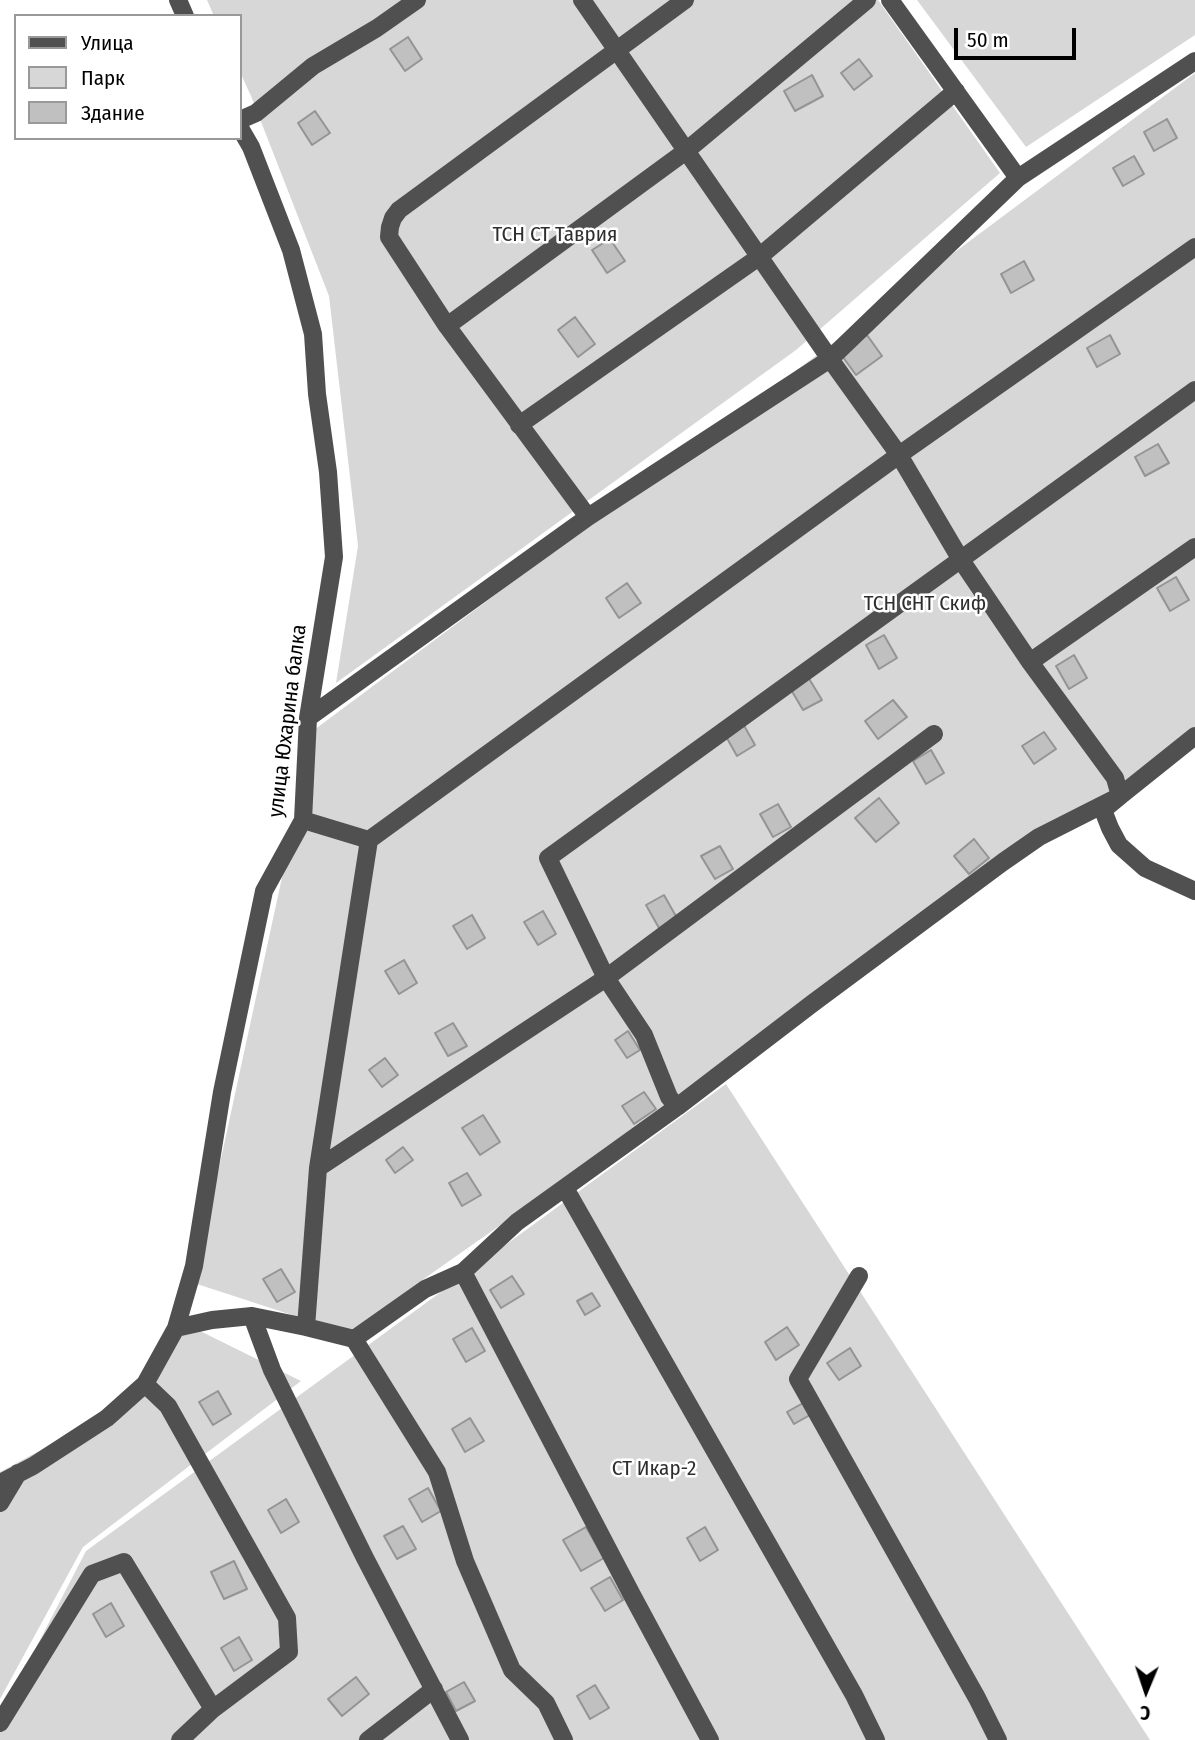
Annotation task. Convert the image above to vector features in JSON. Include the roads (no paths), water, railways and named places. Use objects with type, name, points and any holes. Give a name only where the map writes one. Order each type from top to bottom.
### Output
[{"type":"street","points":[[251,147],[248,117],[313,66],[377,29],[417,0]]},
{"type":"street","points":[[582,0],[899,455],[961,560],[1030,662],[1115,778],[1120,796]]},
{"type":"street","points":[[588,517],[447,326],[389,237],[390,227],[399,210],[685,0]]},
{"type":"street","points":[[447,326],[686,151],[867,0]]},
{"type":"street","points":[[890,0],[1018,178]]},
{"type":"street","points":[[307,718],[588,517],[830,359],[1018,178],[1195,61]]},
{"type":"street","points":[[519,425],[759,257],[956,91]]},
{"type":"street","name":"улица Юхарина балка","points":[[0,1483],[33,1466],[107,1418],[145,1384],[176,1328],[194,1266],[222,1092],[264,891],[303,820],[307,718],[334,557],[328,472],[317,394],[313,334],[290,250],[251,147],[242,131]]},
{"type":"street","points":[[306,1327],[318,1168],[369,840],[899,455],[1195,247]]},
{"type":"street","points":[[677,1107],[669,1097],[644,1035],[606,978],[548,858],[1195,390]]},
{"type":"street","points":[[1030,662],[1195,547]]},
{"type":"street","points":[[318,1168],[606,978],[933,734]]},
{"type":"street","points":[[1195,736],[1103,810],[1119,845],[1145,868],[1195,891]]},
{"type":"street","points":[[354,1339],[425,1289],[463,1272],[517,1222],[677,1107],[1003,862],[1039,837],[1120,796]]},
{"type":"street","points":[[303,820],[369,840]]},
{"type":"street","points":[[565,1188],[854,1695],[876,1740]]},
{"type":"street","points":[[463,1272],[706,1738]]},
{"type":"street","points":[[859,1276],[798,1378],[998,1740]]},
{"type":"street","points":[[176,1328],[212,1320],[251,1316],[354,1339],[437,1472],[465,1561],[512,1670],[546,1703],[564,1740]]},
{"type":"street","points":[[251,1316],[272,1370],[365,1558],[460,1740]]},
{"type":"street","points":[[145,1384],[168,1406],[287,1618],[289,1651],[212,1709],[180,1740]]},
{"type":"street","points":[[0,1503],[19,1473]]},
{"type":"street","points":[[0,1723],[92,1574],[124,1562],[212,1709]]},
{"type":"street","points":[[368,1740],[433,1689]]},
{"type":"park label","name":"ТСН СТ Таврия","points":[[555,235]]},
{"type":"park label","name":"ТСН СНТ Скиф","points":[[925,604]]},
{"type":"park label","name":"СТ Икар-2","points":[[654,1469]]}]
